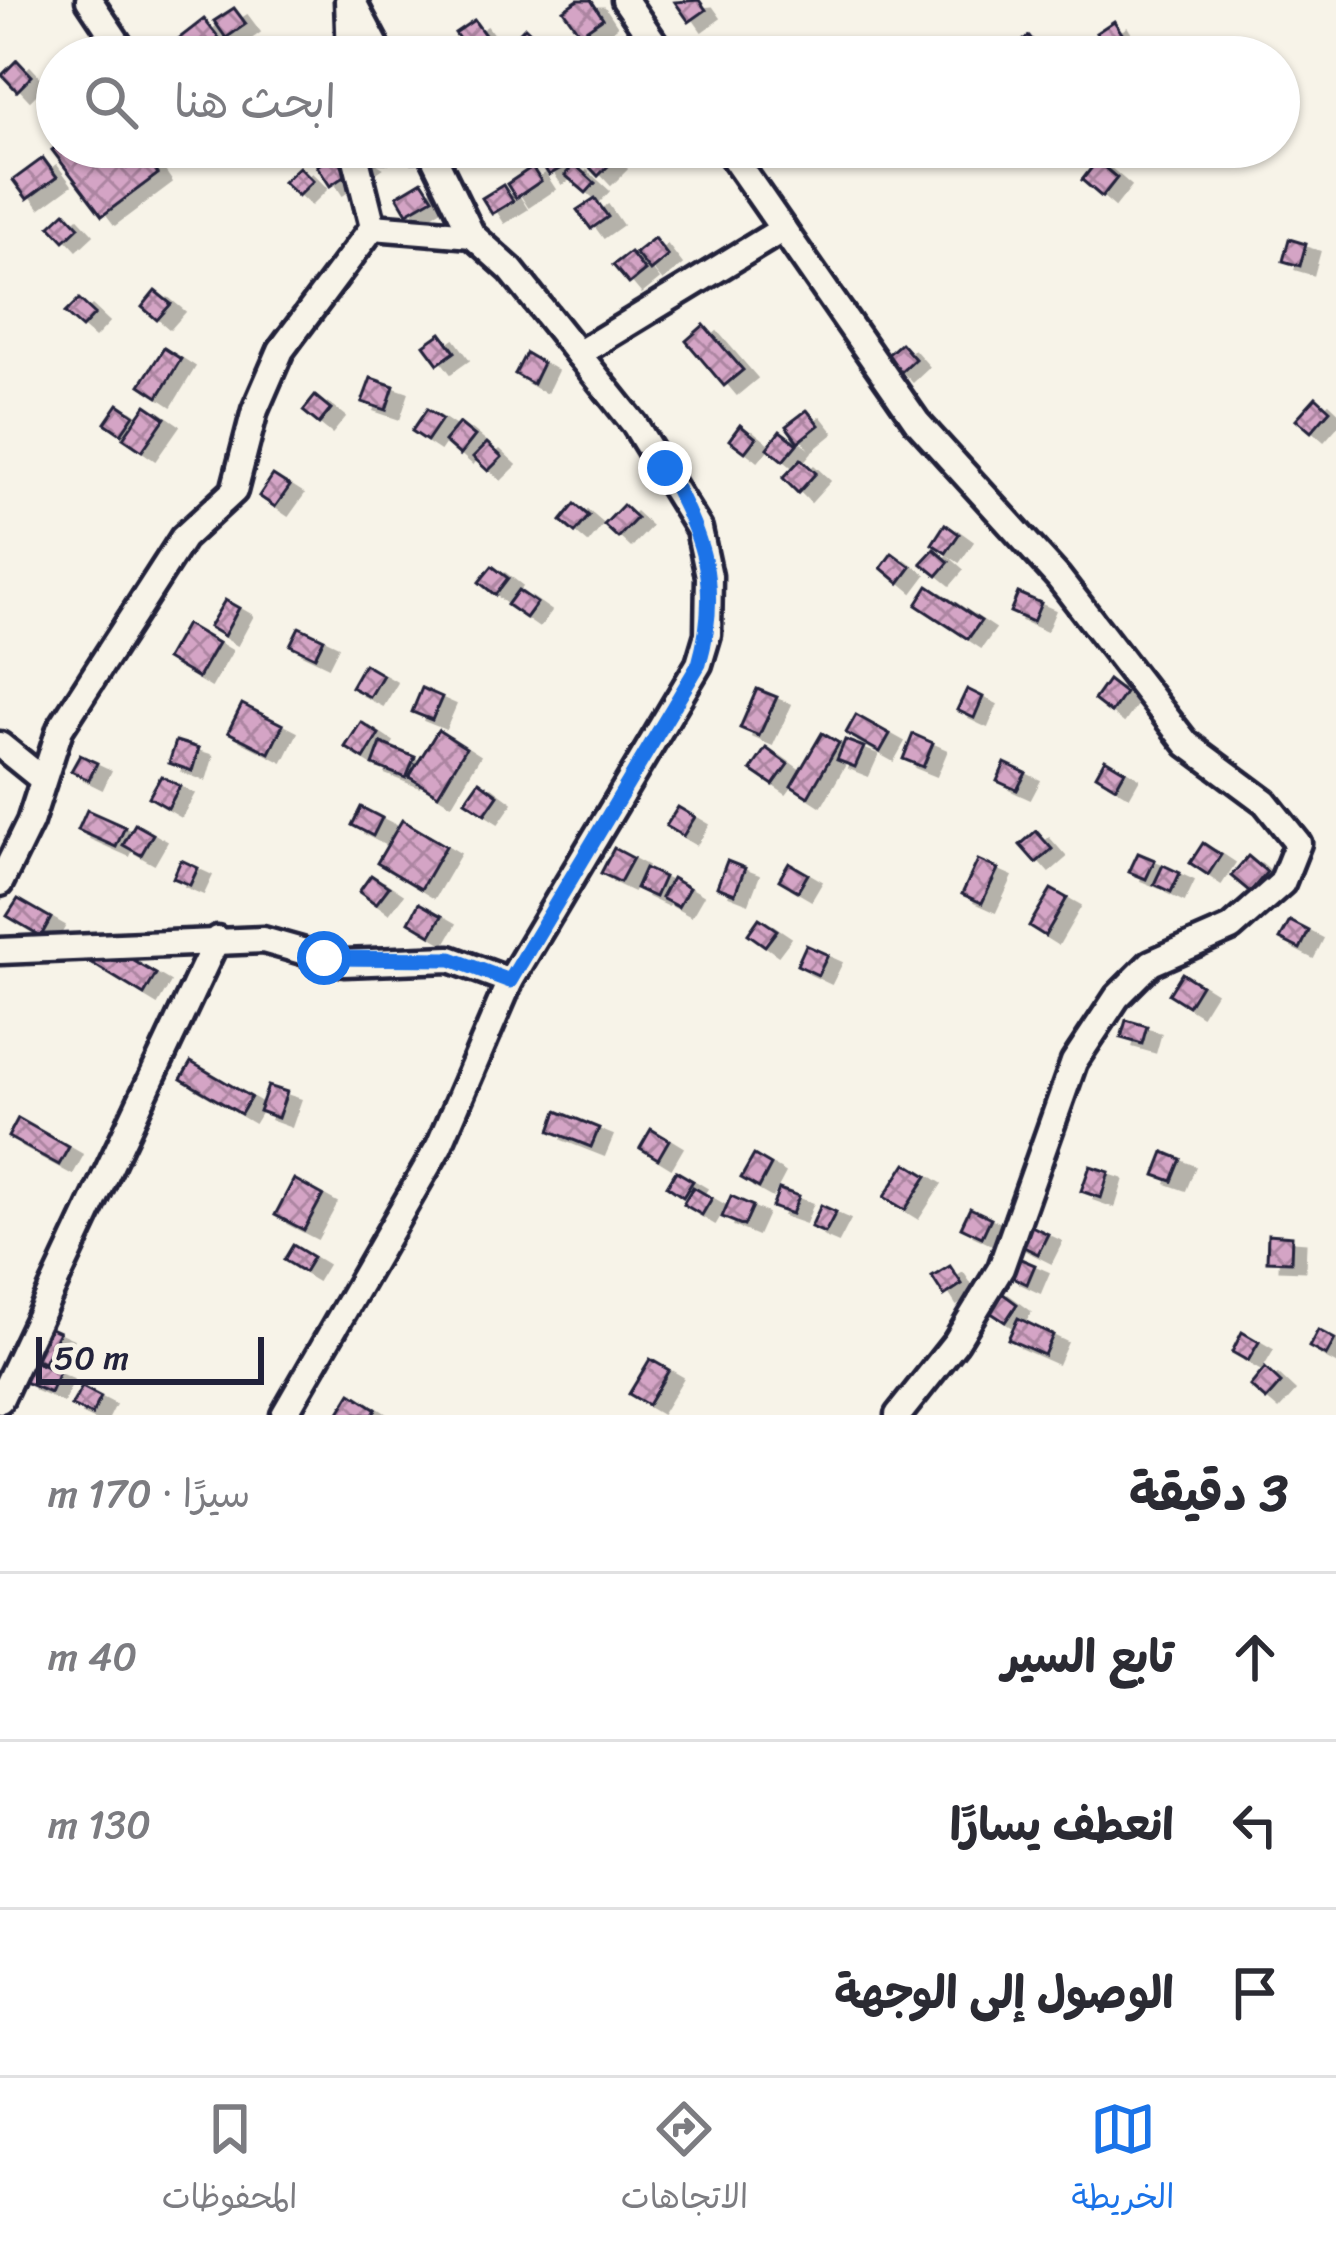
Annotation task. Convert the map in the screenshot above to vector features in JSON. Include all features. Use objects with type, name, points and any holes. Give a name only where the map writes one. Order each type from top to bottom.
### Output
[{"type":"street","points":[[89,0],[113,36]]},
{"type":"street","points":[[350,0],[350,36]]},
{"type":"street","points":[[350,0],[370,36]]},
{"type":"street","points":[[634,3],[652,36]]},
{"type":"street","points":[[355,168],[373,227]]},
{"type":"street","points":[[284,1415],[439,1146],[510,981],[699,664],[708,634],[709,576],[700,529],[665,468],[511,270],[472,235],[439,168]]},
{"type":"street","points":[[740,168],[916,422],[1058,577],[1186,744],[1264,802],[1298,843],[1282,883],[1231,928],[1151,963],[1117,997],[1074,1062],[1001,1268],[956,1342],[898,1415]]},
{"type":"street","points":[[373,227],[472,235]]},
{"type":"street","points":[[0,884],[30,823],[60,729],[183,538],[234,490],[255,410],[281,350],[373,227]]},
{"type":"street","points":[[578,354],[783,230]]},
{"type":"street","points":[[0,745],[42,779]]},
{"type":"street","points":[[0,1400],[217,939]]},
{"type":"street","points":[[0,950],[263,940],[344,962],[451,959],[510,981]]},
{"type":"building","points":[[578,0],[591,0],[603,18],[580,34],[563,10]]},
{"type":"building","points":[[699,0],[706,10],[689,22],[675,2]]},
{"type":"building","points":[[234,8],[246,24],[225,36],[214,21]]},
{"type":"building","points":[[204,19],[217,36],[182,36]]},
{"type":"building","points":[[474,20],[486,36],[457,36],[455,33]]},
{"type":"building","points":[[1114,21],[1124,36],[1098,36]]},
{"type":"building","points":[[17,60],[32,76],[17,91],[2,75]]},
{"type":"building","points":[[36,163],[36,168],[50,168],[57,177],[27,199],[13,180]]},
{"type":"building","points":[[66,168],[154,168],[158,174],[102,216]]},
{"type":"building","points":[[298,168],[313,181],[298,196],[283,182]]},
{"type":"building","points":[[318,168],[356,168],[330,186]]},
{"type":"building","points":[[531,168],[541,181],[516,198],[507,184]]},
{"type":"building","points":[[578,168],[595,183],[586,193],[565,175]]},
{"type":"building","points":[[1091,168],[1105,168],[1117,178],[1102,197],[1082,180]]},
{"type":"building","points":[[422,181],[433,198],[407,213],[397,196]]},
{"type":"building","points":[[503,185],[513,201],[492,214],[482,198]]},
{"type":"building","points":[[595,198],[608,217],[591,229],[577,210]]},
{"type":"building","points":[[65,212],[79,227],[64,241],[50,226]]},
{"type":"building","points":[[654,238],[668,256],[650,271],[635,253]]},
{"type":"building","points":[[1289,239],[1306,244],[1300,266],[1283,261]]},
{"type":"building","points":[[630,252],[645,271],[629,284],[613,265]]},
{"type":"building","points":[[155,291],[171,304],[157,320],[142,307]]},
{"type":"building","points":[[79,299],[95,314],[82,328],[65,313]]},
{"type":"building","points":[[704,325],[743,370],[724,386],[686,341]]},
{"type":"building","points":[[441,333],[455,352],[438,364],[424,345]]},
{"type":"building","points":[[901,343],[915,359],[900,373],[885,357]]},
{"type":"building","points":[[164,348],[181,359],[158,397],[140,385]]},
{"type":"building","points":[[526,353],[543,363],[533,384],[515,374]]},
{"type":"building","points":[[371,378],[394,386],[386,410],[362,402]]},
{"type":"building","points":[[315,396],[331,409],[319,424],[303,411]]},
{"type":"building","points":[[1316,397],[1330,410],[1311,432],[1296,419]]},
{"type":"building","points":[[118,404],[134,415],[121,434],[105,423]]},
{"type":"building","points":[[146,405],[165,418],[142,451],[123,438]]},
{"type":"building","points":[[427,409],[442,419],[427,441],[412,431]]},
{"type":"building","points":[[807,410],[819,425],[798,442],[786,426]]},
{"type":"building","points":[[459,423],[475,436],[460,455],[444,441]]},
{"type":"building","points":[[740,425],[756,438],[745,452],[729,440]]},
{"type":"building","points":[[780,431],[797,444],[783,461],[767,448]]},
{"type":"building","points":[[487,443],[502,457],[488,471],[473,457]]},
{"type":"building","points":[[801,459],[816,473],[798,493],[783,478]]},
{"type":"building","points":[[273,475],[290,486],[275,507],[259,496]]},
{"type":"building","points":[[575,504],[589,516],[575,533],[561,521]]},
{"type":"building","points":[[623,505],[637,518],[618,538],[604,525]]},
{"type":"building","points":[[945,524],[959,534],[946,553],[932,544]]},
{"type":"building","points":[[934,549],[949,562],[937,576],[921,563]]},
{"type":"building","points":[[892,553],[911,567],[899,583],[881,568]]},
{"type":"building","points":[[492,566],[508,578],[495,595],[479,582]]},
{"type":"building","points":[[928,586],[981,621],[968,639],[916,605]]},
{"type":"building","points":[[518,590],[537,603],[526,618],[507,605]]},
{"type":"building","points":[[1018,593],[1041,603],[1033,622],[1010,612]]},
{"type":"building","points":[[225,600],[239,608],[224,636],[209,627]]},
{"type":"building","points":[[186,624],[218,643],[198,678],[166,659]]},
{"type":"building","points":[[299,627],[324,639],[315,657],[290,645]]},
{"type":"building","points":[[364,664],[383,675],[370,697],[351,687]]},
{"type":"building","points":[[1108,680],[1125,693],[1111,713],[1094,700]]},
{"type":"building","points":[[422,688],[442,697],[432,720],[412,712]]},
{"type":"building","points":[[757,689],[777,697],[759,736],[740,728]]},
{"type":"building","points":[[967,689],[983,697],[974,718],[957,710]]},
{"type":"building","points":[[242,704],[283,725],[269,753],[228,732]]},
{"type":"building","points":[[856,715],[890,734],[880,752],[846,733]]},
{"type":"building","points":[[361,722],[379,734],[364,759],[345,747]]},
{"type":"building","points":[[438,730],[466,748],[438,795],[409,777]]},
{"type":"building","points":[[822,733],[839,743],[808,797],[791,786]]},
{"type":"building","points":[[913,734],[933,743],[923,767],[903,759]]},
{"type":"building","points":[[845,740],[864,747],[855,767],[837,760]]},
{"type":"building","points":[[176,741],[199,748],[192,771],[169,763]]},
{"type":"building","points":[[381,743],[415,757],[406,778],[373,765]]},
{"type":"building","points":[[766,748],[788,764],[773,785],[751,770]]},
{"type":"building","points":[[80,755],[97,763],[89,780],[71,771]]},
{"type":"building","points":[[1105,759],[1125,771],[1116,787],[1096,775]]},
{"type":"building","points":[[1005,763],[1026,773],[1017,790],[997,781]]},
{"type":"building","points":[[161,776],[180,786],[168,808],[149,797]]},
{"type":"building","points":[[479,781],[498,795],[485,814],[465,801]]},
{"type":"building","points":[[361,807],[382,818],[373,836],[352,825]]},
{"type":"building","points":[[678,807],[695,817],[683,836],[666,826]]},
{"type":"building","points":[[87,810],[125,827],[116,847],[78,830]]},
{"type":"building","points":[[402,820],[446,846],[421,889],[377,863]]},
{"type":"building","points":[[135,824],[153,834],[141,855],[123,845]]},
{"type":"building","points":[[1036,831],[1052,849],[1036,863],[1020,845]]},
{"type":"building","points":[[1203,843],[1221,855],[1208,875],[1190,863]]},
{"type":"building","points":[[614,848],[633,858],[620,882],[601,873]]},
{"type":"building","points":[[1138,853],[1155,860],[1146,879],[1129,872]]},
{"type":"building","points":[[1248,856],[1267,872],[1250,892],[1231,876]]},
{"type":"building","points":[[181,860],[198,868],[190,885],[173,878]]},
{"type":"building","points":[[978,860],[998,869],[982,903],[962,894]]},
{"type":"building","points":[[727,861],[745,868],[735,894],[717,887]]},
{"type":"building","points":[[789,863],[808,874],[798,891],[779,880]]},
{"type":"building","points":[[1163,865],[1180,873],[1171,892],[1154,884]]},
{"type":"building","points":[[645,868],[664,877],[655,897],[636,888]]},
{"type":"building","points":[[371,875],[389,887],[376,904],[359,892]]},
{"type":"building","points":[[672,878],[689,888],[678,907],[661,898]]},
{"type":"building","points":[[1051,889],[1067,898],[1045,936],[1029,926]]},
{"type":"building","points":[[18,899],[51,918],[41,936],[7,916]]},
{"type":"building","points":[[419,903],[442,916],[431,935],[409,922]]},
{"type":"building","points":[[759,918],[777,930],[765,946],[748,934]]},
{"type":"building","points":[[1290,921],[1309,931],[1300,949],[1280,939]]},
{"type":"building","points":[[100,941],[156,974],[144,995],[88,961]]},
{"type":"building","points":[[806,945],[828,955],[818,975],[797,965]]},
{"type":"building","points":[[1182,973],[1201,985],[1188,1006],[1169,994]]},
{"type":"building","points":[[1126,1020],[1147,1026],[1142,1044],[1121,1038]]},
{"type":"building","points":[[191,1062],[251,1097],[241,1114],[181,1079]]},
{"type":"building","points":[[268,1086],[287,1092],[278,1118],[259,1111]]},
{"type":"building","points":[[557,1111],[599,1128],[591,1147],[550,1131]]},
{"type":"building","points":[[18,1118],[69,1147],[59,1165],[8,1137]]},
{"type":"building","points":[[651,1129],[669,1140],[658,1159],[640,1148]]},
{"type":"building","points":[[1164,1152],[1181,1159],[1172,1181],[1155,1175]]},
{"type":"building","points":[[754,1155],[771,1165],[759,1188],[741,1178]]},
{"type":"building","points":[[906,1163],[927,1176],[905,1210],[884,1197]]},
{"type":"building","points":[[1090,1166],[1109,1172],[1101,1198],[1081,1191]]},
{"type":"building","points":[[676,1171],[693,1181],[683,1197],[667,1186]]},
{"type":"building","points":[[294,1179],[323,1195],[304,1230],[275,1215]]},
{"type":"building","points":[[693,1187],[712,1198],[702,1215],[683,1204]]},
{"type":"building","points":[[779,1189],[799,1196],[792,1214],[772,1207]]},
{"type":"building","points":[[731,1196],[753,1206],[744,1226],[722,1217]]},
{"type":"building","points":[[821,1205],[836,1212],[825,1233],[811,1227]]},
{"type":"building","points":[[970,1208],[991,1218],[982,1237],[961,1227]]},
{"type":"building","points":[[1023,1222],[1048,1234],[1038,1254],[1014,1242]]},
{"type":"building","points":[[1268,1234],[1292,1236],[1291,1262],[1267,1261]]},
{"type":"building","points":[[293,1245],[313,1257],[304,1272],[284,1260]]},
{"type":"building","points":[[1016,1257],[1035,1265],[1027,1284],[1008,1275]]},
{"type":"building","points":[[950,1266],[962,1284],[944,1296],[932,1277]]},
{"type":"building","points":[[995,1288],[1017,1304],[1005,1322],[982,1307]]},
{"type":"building","points":[[1018,1318],[1053,1335],[1044,1355],[1008,1339]]},
{"type":"building","points":[[42,1324],[59,1332],[44,1363],[26,1354]]},
{"type":"building","points":[[1318,1330],[1335,1339],[1326,1356],[1309,1347]]},
{"type":"building","points":[[1242,1332],[1259,1342],[1248,1361],[1232,1352]]},
{"type":"building","points":[[650,1359],[669,1370],[648,1405],[629,1394]]},
{"type":"building","points":[[31,1360],[59,1372],[50,1393],[22,1381]]},
{"type":"building","points":[[1265,1368],[1281,1383],[1266,1400],[1250,1386]]},
{"type":"building","points":[[82,1387],[101,1397],[92,1415],[71,1406]]},
{"type":"building","points":[[351,1393],[376,1409],[373,1415],[338,1414]]},
{"type":"route","points":[[324,958],[344,962],[451,959],[510,981],[699,664],[708,634],[709,576],[700,529],[665,468]]}]
